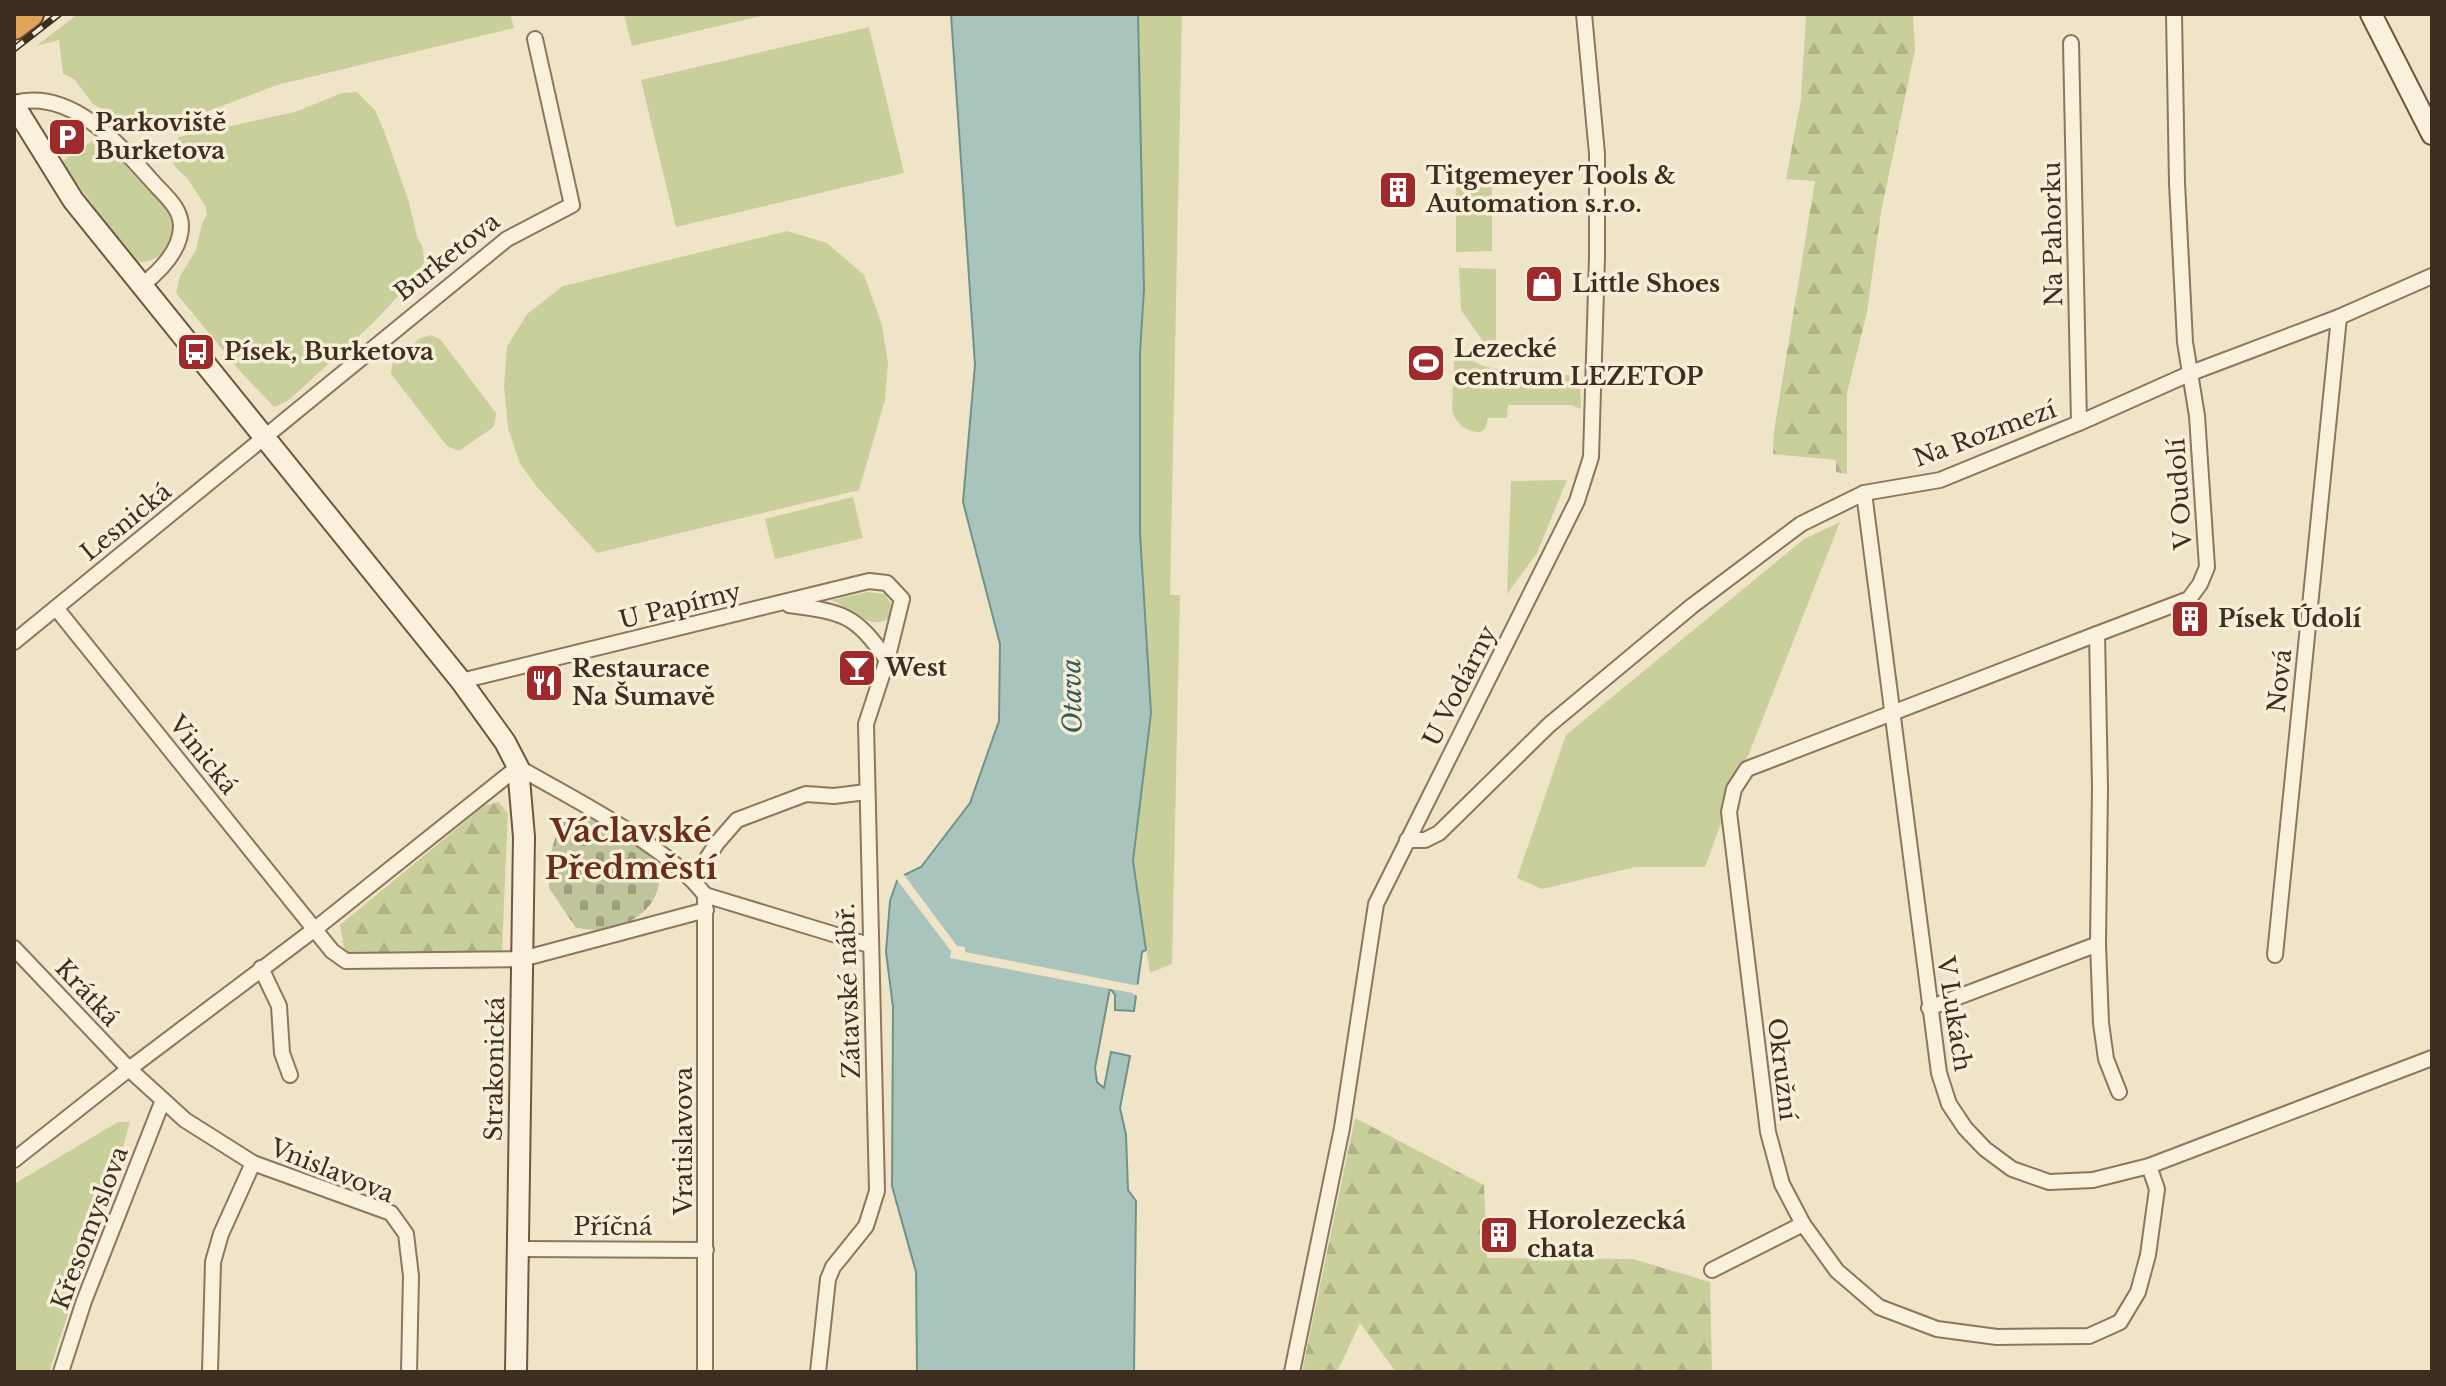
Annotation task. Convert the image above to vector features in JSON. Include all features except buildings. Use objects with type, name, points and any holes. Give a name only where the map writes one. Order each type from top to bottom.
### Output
[{"type":"highway","points":[[14,26],[30,14]]},
{"type":"main road","points":[[2371,14],[2432,134]]},
{"type":"main road","points":[[14,104],[73,200],[461,681],[505,742],[518,767]]},
{"type":"main road","name":"Strakonická","points":[[516,1372],[524,837],[518,767]]},
{"type":"street","name":"U Vodárny","points":[[1292,1372],[1342,1128],[1376,904],[1577,501],[1591,457],[1597,154],[1584,14]]},
{"type":"street","name":"V Oudolí","points":[[2097,634],[2189,599],[2207,567],[2202,468],[2185,342],[2174,14]]},
{"type":"street","name":"Burketova","points":[[267,437],[507,239],[572,205],[535,39]]},
{"type":"street","name":"Na Pahorku","points":[[2071,43],[2079,423]]},
{"type":"street","points":[[14,104],[34,99],[46,101],[92,123],[119,145],[176,208],[181,224],[179,240],[171,256],[141,286]]},
{"type":"street","name":"Na Rozmezí","points":[[1407,840],[1425,840],[1439,833],[1549,725],[1692,606],[1801,524],[1864,493],[1940,480],[2191,373],[2339,317],[2432,276]]},
{"type":"street","name":"Nová","points":[[2275,955],[2339,317]]},
{"type":"street","name":"Lesnická","points":[[14,642],[267,437]]},
{"type":"street","name":"V Lukách","points":[[1864,493],[1939,1073],[1949,1104],[1965,1128],[1985,1149],[2012,1169],[2049,1182],[2093,1180],[2149,1166],[2432,1058]]},
{"type":"street","name":"U Papírny","points":[[461,681],[869,581],[887,583],[902,599]]},
{"type":"street","name":"Zátavské nábř.","points":[[818,1372],[828,1279],[833,1267],[866,1226],[877,1191],[866,724],[887,660],[902,599]]},
{"type":"street","points":[[779,604],[845,616],[868,633],[887,660]]},
{"type":"street","name":"Vinická","points":[[56,608],[339,957],[357,963],[522,959],[706,902]]},
{"type":"street","points":[[2097,634],[2100,719],[2098,944],[2104,1047],[2119,1092]]},
{"type":"street","name":"Okružní","points":[[2097,634],[1747,769],[1734,789],[1729,812],[1768,1132],[1782,1184],[1803,1224],[1837,1271],[1879,1307],[1937,1329],[1982,1335],[2089,1336],[2120,1322],[2138,1292],[2155,1215],[2157,1189],[2149,1166]]},
{"type":"street","points":[[14,1160],[315,929],[518,767],[651,846],[693,880],[706,902],[869,945]]},
{"type":"street","points":[[693,880],[717,843],[737,820],[806,794],[834,796],[866,792]]},
{"type":"street","name":"Vratislavova","points":[[705,1372],[706,902]]},
{"type":"street","points":[[1929,1008],[2098,944]]},
{"type":"street","name":"Krátká","points":[[14,948],[129,1069]]},
{"type":"street","points":[[261,968],[279,1006],[282,1053],[290,1075]]},
{"type":"street","name":"Vnislavova","points":[[129,1069],[185,1120],[253,1163],[391,1213],[406,1234],[411,1276],[409,1372]]},
{"type":"street","name":"Křesomyslova","points":[[61,1372],[84,1301],[163,1100]]},
{"type":"street","points":[[210,1372],[213,1262],[221,1234],[253,1163]]},
{"type":"street","points":[[1712,1270],[1803,1224]]},
{"type":"street","name":"Příčná","points":[[520,1249],[706,1250]]},
{"type":"green space","points":[[78,14],[510,14],[514,28],[277,85],[180,122],[148,124],[120,119],[93,104],[74,79],[63,74],[59,40],[36,46]]},
{"type":"green space","points":[[624,14],[771,14],[632,46]]},
{"type":"green space","points":[[1138,14],[1182,14],[1170,595],[1180,595],[1172,964],[1150,973],[1133,861],[1151,713],[1140,533],[1140,353],[1144,289]]},
{"type":"green space","points":[[1806,14],[1913,14],[1915,50],[1881,212],[1867,312],[1847,393],[1847,474],[1836,472],[1836,460],[1773,454],[1774,431],[1815,181],[1786,179],[1801,99]]},
{"type":"green space","points":[[869,27],[904,173],[676,227],[641,80]]},
{"type":"green space","points":[[357,92],[375,110],[384,131],[423,248],[424,263],[413,280],[373,323],[289,400],[274,407],[239,370],[176,293],[180,276],[196,250],[207,214],[205,205],[187,178],[175,167],[171,155],[173,144],[179,137],[295,112],[342,93]]},
{"type":"green space","points":[[94,140],[93,144],[108,149],[135,172],[170,211],[173,236],[165,250],[152,260],[135,262],[61,162]]},
{"type":"green space","points":[[1462,181],[1492,181],[1492,251],[1456,252],[1456,189]]},
{"type":"green space","points":[[787,231],[827,243],[864,275],[882,325],[888,363],[885,400],[859,490],[597,553],[520,464],[508,428],[504,386],[507,347],[527,314],[563,286]]},
{"type":"green space","points":[[1459,268],[1496,269],[1496,345],[1483,341],[1461,310]]},
{"type":"green space","points":[[430,335],[440,339],[496,413],[492,428],[459,451],[447,446],[391,374],[393,361],[419,339]]},
{"type":"green space","points":[[1468,357],[1492,368],[1580,377],[1581,409],[1571,405],[1508,405],[1507,418],[1488,418],[1485,429],[1480,432],[1466,429],[1452,411],[1454,361]]},
{"type":"green space","points":[[1567,480],[1537,553],[1507,594],[1511,481]]},
{"type":"green space","points":[[853,497],[863,538],[775,559],[765,519]]},
{"type":"green space","points":[[1840,522],[1748,756],[1725,788],[1723,818],[1705,867],[1635,867],[1542,889],[1517,878],[1566,735],[1804,539]]},
{"type":"green space","points":[[868,592],[885,594],[891,604],[890,618],[882,622],[867,621],[831,600]]},
{"type":"green space","points":[[499,802],[508,814],[502,951],[345,955],[340,925],[484,806]]},
{"type":"green space","points":[[572,815],[589,816],[609,825],[640,846],[654,862],[658,870],[657,892],[646,909],[628,922],[603,930],[576,928],[549,888],[550,856],[559,825]]},
{"type":"green space","points":[[1355,1118],[1484,1185],[1487,1258],[1633,1259],[1710,1282],[1712,1372],[1396,1372],[1360,1323],[1337,1372],[1302,1372]]},
{"type":"green space","points":[[118,1122],[130,1122],[107,1205],[89,1249],[49,1372],[14,1372],[14,1184]]},
{"type":"water","name":"Otava","points":[[951,14],[1138,14],[1144,289],[1140,353],[1140,533],[1151,713],[1133,861],[1146,950],[1142,952],[1134,1011],[1115,1010],[1115,995],[1110,988],[1095,1068],[1097,1082],[1104,1088],[1111,1052],[1130,1056],[1120,1108],[1126,1135],[1128,1190],[1136,1201],[1134,1372],[917,1372],[916,1272],[892,1186],[893,1007],[886,952],[890,901],[898,878],[921,867],[970,803],[999,721],[1000,644],[963,502],[975,365]]},
{"type":"pier","points":[[902,872],[957,946],[965,947],[965,952],[1134,985],[1142,984],[1139,997],[1132,993],[950,958],[951,951],[894,876]]},
{"type":"railway","points":[[14,49],[59,14]]},
{"type":"place","name":"Parkoviště Burketova","points":[[67,137]]},
{"type":"place","name":"Titgemeyer Tools & Automation s.r.o.","points":[[1398,190]]},
{"type":"place","name":"Little Shoes","points":[[1544,284]]},
{"type":"place","name":"Písek, Burketova","points":[[196,352]]},
{"type":"place","name":"Lezecké centrum LEZETOP","points":[[1426,363]]},
{"type":"place","name":"Písek Údolí","points":[[2190,619]]},
{"type":"place","name":"West","points":[[857,668]]},
{"type":"place","name":"Restaurace Na Šumavě","points":[[544,683]]},
{"type":"place","name":"Horolezecká chata","points":[[1499,1235]]},
{"type":"district","name":"Václavské Předměstí","points":[[631,850]]}]
